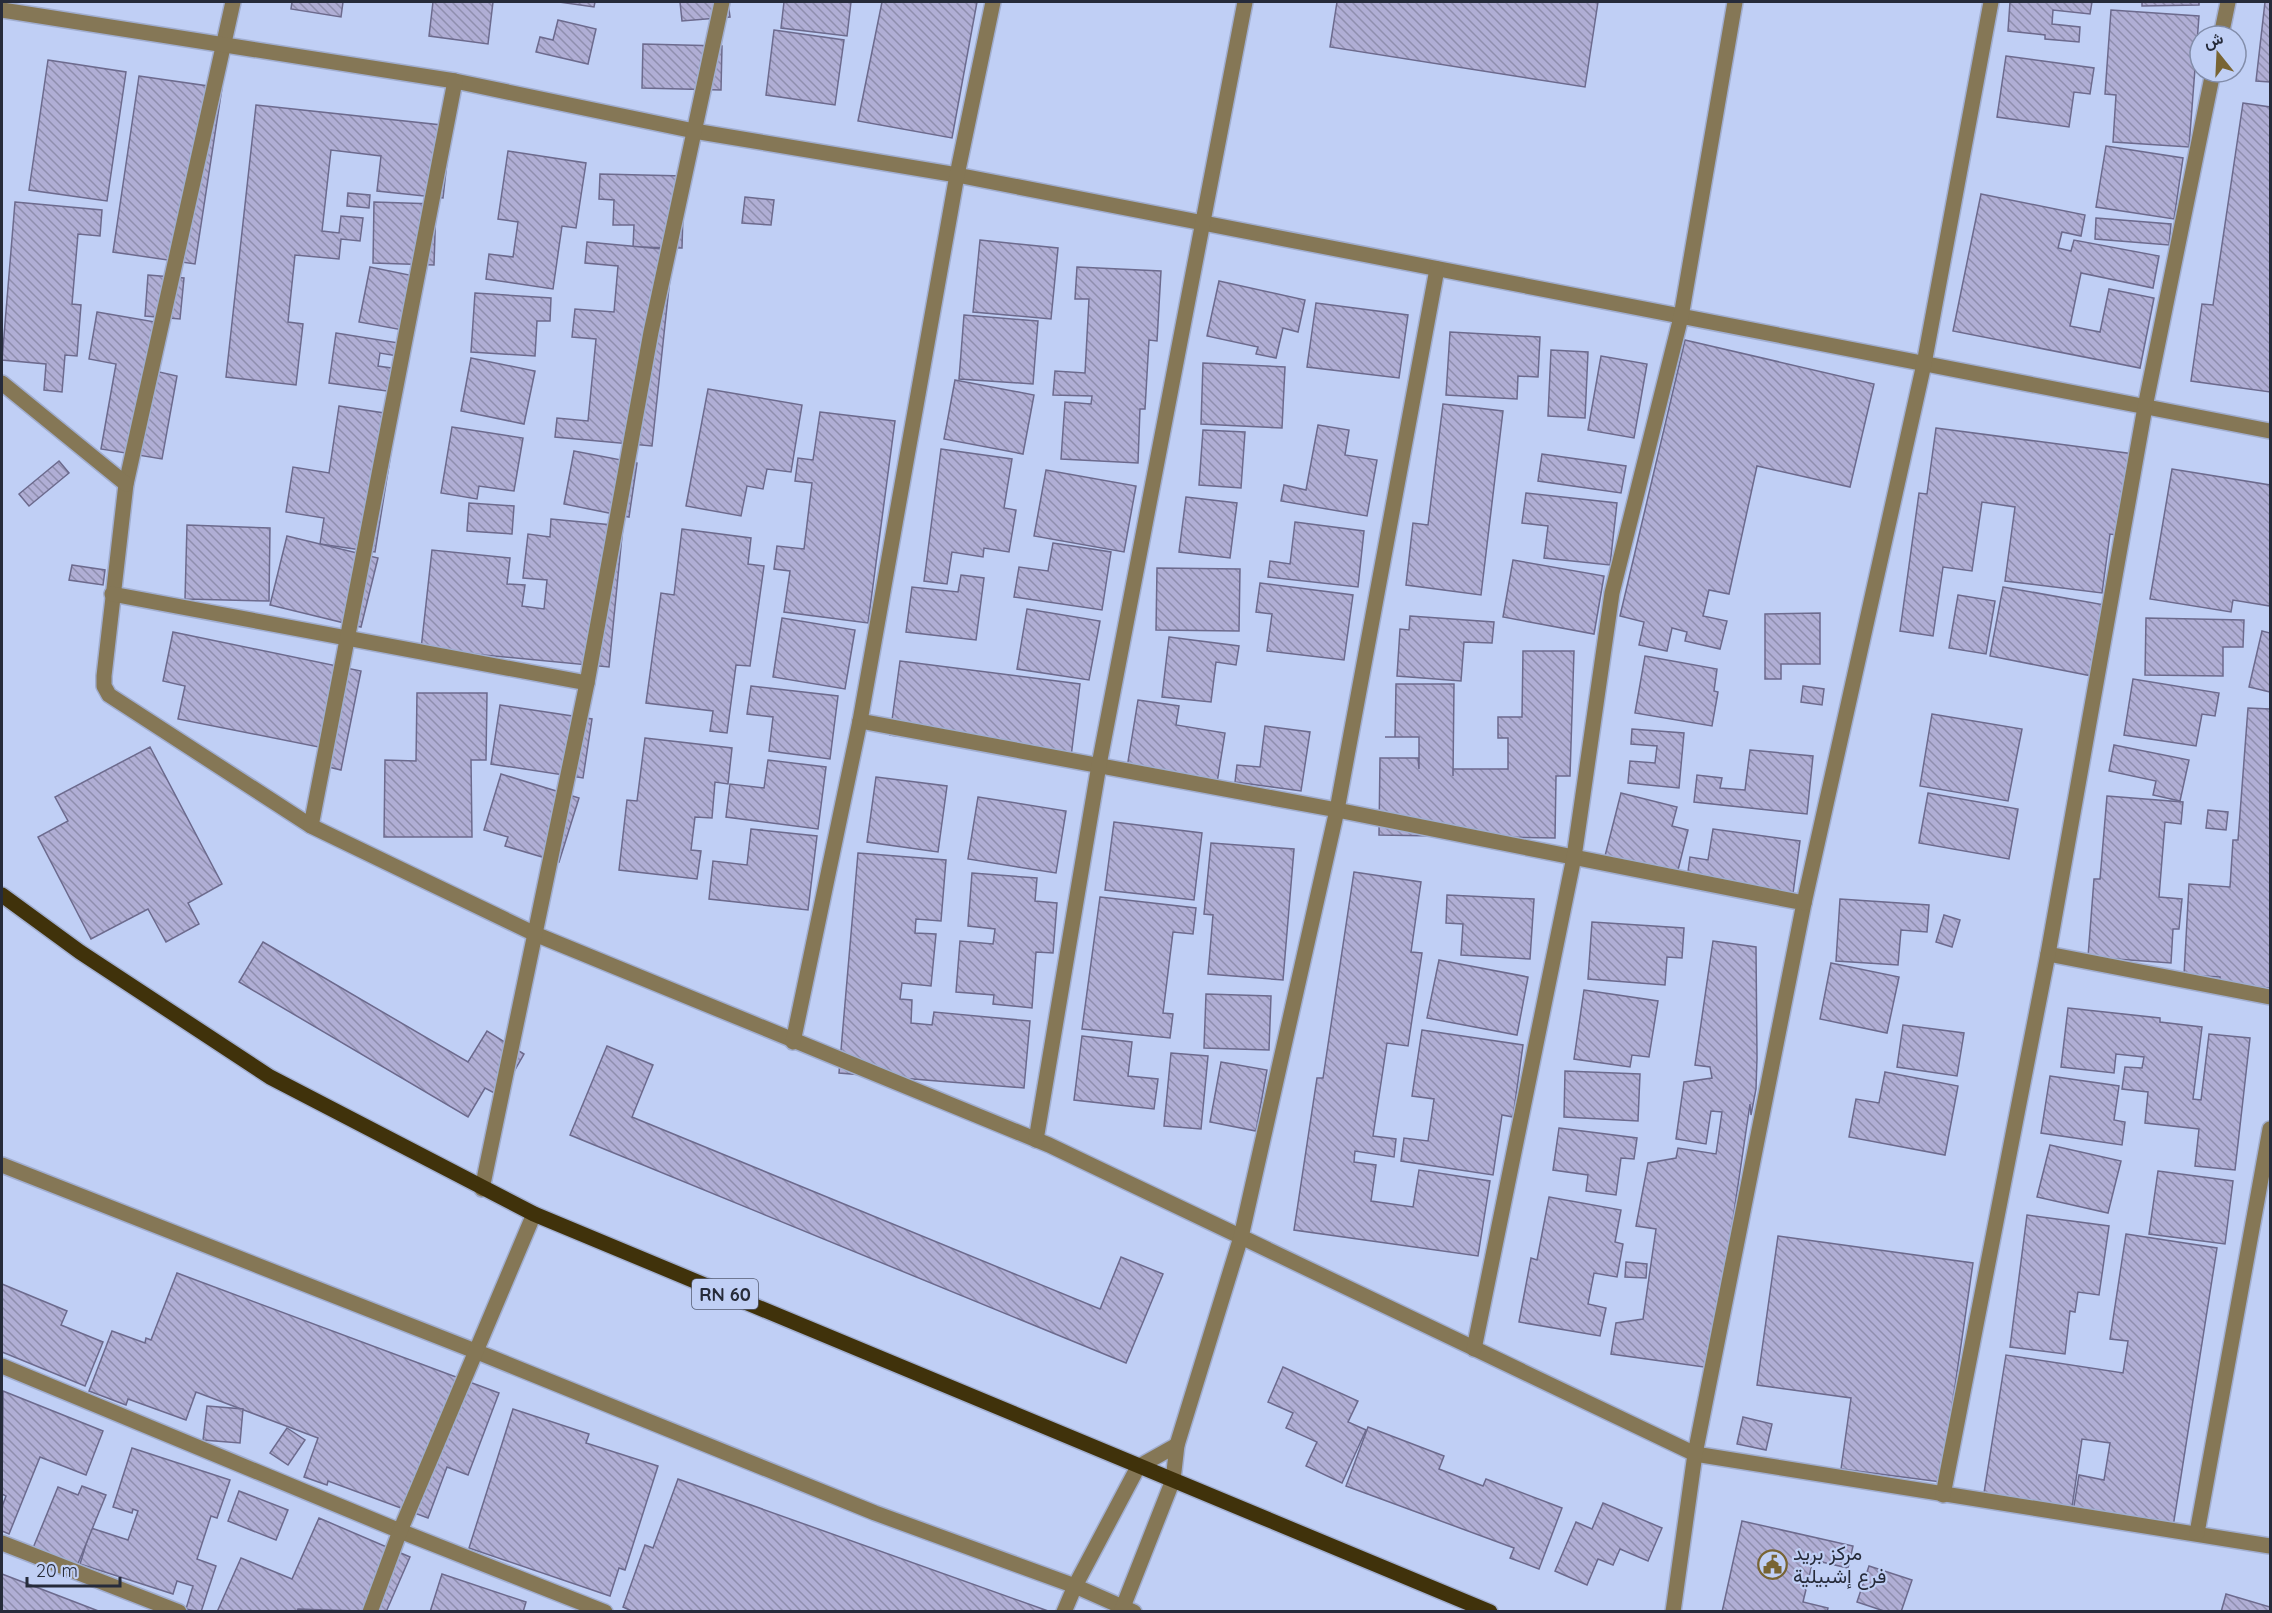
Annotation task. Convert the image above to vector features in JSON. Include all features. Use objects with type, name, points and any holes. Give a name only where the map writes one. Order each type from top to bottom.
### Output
[{"type":"main road","name":"RN 60","points":[[2,895],[80,952],[270,1077],[482,1189],[534,1214],[1138,1467],[1490,1611]]},
{"type":"street","points":[[233,2],[126,484],[104,676],[104,686],[109,695],[311,826],[535,934],[792,1042],[1036,1140],[1695,1454],[2271,1546]]},
{"type":"street","points":[[482,1189],[587,683],[651,332],[722,2]]},
{"type":"street","points":[[792,1042],[860,721],[957,176],[993,2]]},
{"type":"street","points":[[1036,1140],[1099,765],[1245,2]]},
{"type":"street","points":[[1474,1349],[1574,857],[1612,593],[1681,317],[1735,2]]},
{"type":"street","points":[[1673,1611],[1695,1454],[1804,903],[1924,364],[1991,2]]},
{"type":"street","points":[[2223,24],[2228,2]]},
{"type":"street","points":[[2,10],[455,81],[694,131],[957,176],[2271,431]]},
{"type":"street","points":[[311,826],[455,81]]},
{"type":"street","points":[[1943,1495],[2048,954],[2145,407],[2211,84]]},
{"type":"street","points":[[2,1165],[475,1351],[875,1513],[1075,1586],[1126,1610],[1173,1480],[1177,1445],[1241,1237],[1337,810],[1437,269]]},
{"type":"street","points":[[2,383],[126,484]]},
{"type":"street","points":[[112,594],[348,636],[587,683]]},
{"type":"street","points":[[860,721],[1337,810],[1804,903]]},
{"type":"street","points":[[2048,954],[2271,997]]},
{"type":"street","points":[[2197,1533],[2271,1130]]},
{"type":"street","points":[[370,1611],[400,1531],[534,1214]]},
{"type":"street","points":[[2,1366],[400,1531],[604,1611]]},
{"type":"street","points":[[1064,1611],[1138,1467],[1177,1445]]},
{"type":"street","points":[[2,1543],[179,1611]]},
{"type":"building","points":[[292,2],[343,2],[341,17],[291,9]]},
{"type":"building","points":[[433,2],[493,2],[488,44],[429,36]]},
{"type":"building","points":[[559,2],[595,2],[594,7]]},
{"type":"building","points":[[680,2],[728,2],[730,17],[682,21]]},
{"type":"building","points":[[784,2],[851,2],[847,36],[781,28]]},
{"type":"building","points":[[882,2],[977,2],[952,138],[858,121]]},
{"type":"building","points":[[1337,2],[1598,2],[1585,87],[1330,47]]},
{"type":"building","points":[[2010,2],[2092,2],[2090,14],[2053,10],[2052,24],[2080,27],[2079,42],[2045,39],[2045,35],[2008,31]]},
{"type":"building","points":[[2142,2],[2199,2],[2199,5],[2142,6]]},
{"type":"building","points":[[2265,2],[2270,2],[2270,82],[2256,81]]},
{"type":"building","points":[[2111,10],[2199,16],[2198,24],[2188,24],[2188,84],[2194,84],[2189,147],[2113,142],[2116,95],[2105,94]]},
{"type":"building","points":[[558,20],[596,29],[588,64],[536,52],[540,37],[553,40]]},
{"type":"building","points":[[774,30],[844,40],[835,105],[766,95]]},
{"type":"building","points":[[643,44],[722,46],[721,90],[642,88]]},
{"type":"building","points":[[2006,56],[2094,68],[2090,94],[2074,92],[2069,127],[1997,117]]},
{"type":"building","points":[[48,60],[126,72],[107,201],[29,190]]},
{"type":"building","points":[[139,76],[222,88],[195,264],[113,252]]},
{"type":"building","points":[[2243,103],[2270,107],[2270,392],[2191,381],[2202,304],[2213,305]]},
{"type":"building","points":[[256,105],[451,126],[443,198],[377,191],[381,156],[331,150],[322,231],[339,233],[341,216],[363,218],[360,241],[341,239],[339,259],[295,255],[288,322],[303,324],[296,385],[226,377]]},
{"type":"building","points":[[2106,146],[2183,158],[2174,219],[2096,207]]},
{"type":"building","points":[[508,151],[586,163],[576,228],[562,226],[553,289],[486,279],[489,254],[513,257],[518,222],[498,219]]},
{"type":"building","points":[[600,174],[684,176],[682,248],[633,247],[634,225],[613,225],[614,200],[599,199]]},
{"type":"building","points":[[348,193],[370,195],[369,208],[347,206]]},
{"type":"building","points":[[1981,194],[2085,215],[2081,236],[2062,232],[2058,248],[2071,251],[2074,240],[2159,256],[2153,288],[2081,273],[2070,326],[2100,332],[2109,289],[2154,298],[2140,368],[1953,331]]},
{"type":"building","points":[[745,197],[774,200],[771,225],[742,223]]},
{"type":"building","points":[[15,202],[102,210],[100,236],[78,234],[72,304],[81,305],[77,356],[65,355],[62,392],[44,390],[46,364],[2,360]]},
{"type":"building","points":[[374,202],[436,204],[434,265],[373,263]]},
{"type":"building","points":[[2096,218],[2171,224],[2169,245],[2095,239]]},
{"type":"building","points":[[980,240],[1058,248],[1051,319],[973,312]]},
{"type":"building","points":[[587,242],[673,250],[652,446],[555,437],[557,418],[588,421],[596,339],[572,337],[575,309],[614,312],[618,266],[585,263]]},
{"type":"building","points":[[370,267],[419,277],[408,331],[359,322]]},
{"type":"building","points":[[1077,267],[1161,271],[1157,341],[1149,340],[1145,409],[1140,409],[1138,463],[1061,459],[1065,402],[1091,404],[1092,396],[1053,395],[1055,371],[1085,373],[1089,299],[1075,299]]},
{"type":"building","points":[[148,275],[184,278],[180,319],[145,316]]},
{"type":"building","points":[[1219,281],[1305,300],[1298,332],[1283,328],[1276,358],[1256,354],[1258,347],[1207,336]]},
{"type":"building","points":[[475,293],[551,298],[550,321],[537,321],[535,356],[471,352]]},
{"type":"building","points":[[1316,303],[1408,315],[1399,378],[1307,367]]},
{"type":"building","points":[[97,312],[167,324],[159,372],[177,376],[162,459],[101,449],[116,364],[89,359]]},
{"type":"building","points":[[964,315],[1038,321],[1033,384],[959,379]]},
{"type":"building","points":[[1450,332],[1540,337],[1538,377],[1518,376],[1517,399],[1446,395]]},
{"type":"building","points":[[336,333],[399,343],[397,356],[380,353],[378,366],[398,369],[394,392],[329,383]]},
{"type":"building","points":[[1685,340],[1874,384],[1850,487],[1757,466],[1729,594],[1709,590],[1703,616],[1727,621],[1720,649],[1685,641],[1687,632],[1672,628],[1667,651],[1639,645],[1644,622],[1620,616]]},
{"type":"building","points":[[1551,350],[1588,352],[1585,418],[1548,416]]},
{"type":"building","points":[[1601,356],[1647,364],[1634,438],[1588,430]]},
{"type":"building","points":[[471,358],[535,371],[524,424],[461,411]]},
{"type":"building","points":[[1203,363],[1285,367],[1282,428],[1201,424]]},
{"type":"building","points":[[955,380],[1034,395],[1023,454],[944,439]]},
{"type":"building","points":[[708,389],[802,405],[791,472],[767,469],[763,489],[747,486],[741,516],[686,506]]},
{"type":"building","points":[[1443,404],[1503,411],[1481,595],[1406,585],[1413,523],[1428,525]]},
{"type":"building","points":[[339,406],[397,415],[375,552],[320,544],[324,518],[286,512],[293,467],[329,473]]},
{"type":"building","points":[[820,412],[895,421],[868,623],[784,612],[790,571],[774,569],[777,546],[804,549],[812,483],[795,481],[798,458],[813,460]]},
{"type":"building","points":[[1318,425],[1349,430],[1345,455],[1377,460],[1367,516],[1281,501],[1284,485],[1306,490]]},
{"type":"building","points":[[452,427],[523,438],[514,491],[479,486],[477,499],[441,493]]},
{"type":"building","points":[[1936,428],[2134,454],[2123,536],[2110,534],[2102,593],[2005,581],[2015,507],[1982,502],[1972,571],[1943,567],[1933,636],[1900,631],[1919,493],[1927,494]]},
{"type":"building","points":[[1203,430],[1245,432],[1241,488],[1199,485]]},
{"type":"building","points":[[941,449],[1012,459],[1004,508],[1016,510],[1009,552],[984,548],[983,557],[952,552],[947,584],[924,581]]},
{"type":"building","points":[[574,451],[637,463],[629,517],[564,504]]},
{"type":"building","points":[[1542,454],[1626,466],[1621,493],[1538,481]]},
{"type":"building","points":[[59,461],[69,473],[29,506],[19,494]]},
{"type":"building","points":[[2172,469],[2270,485],[2270,606],[2233,600],[2231,612],[2150,599]]},
{"type":"building","points":[[1046,470],[1136,486],[1124,552],[1034,536]]},
{"type":"building","points":[[1526,493],[1617,503],[1610,565],[1544,558],[1548,526],[1522,523]]},
{"type":"building","points":[[1186,497],[1237,503],[1230,558],[1179,552]]},
{"type":"building","points":[[469,503],[514,506],[512,534],[467,531]]},
{"type":"building","points":[[551,519],[623,526],[609,667],[421,649],[432,550],[510,558],[507,584],[525,585],[522,606],[544,609],[547,580],[523,578],[528,534],[550,537]]},
{"type":"building","points":[[1295,522],[1364,531],[1358,587],[1268,577],[1270,561],[1290,564]]},
{"type":"building","points":[[187,525],[270,528],[269,601],[185,599]]},
{"type":"building","points":[[682,529],[751,538],[748,564],[764,566],[750,666],[736,665],[727,733],[710,731],[713,711],[646,703],[661,593],[674,595]]},
{"type":"building","points":[[287,536],[378,558],[361,627],[270,605]]},
{"type":"building","points":[[1053,543],[1111,552],[1102,610],[1014,597],[1019,567],[1048,571]]},
{"type":"building","points":[[1513,560],[1604,576],[1594,634],[1503,617]]},
{"type":"building","points":[[72,565],[105,570],[103,585],[69,580]]},
{"type":"building","points":[[1157,568],[1240,569],[1239,631],[1156,630]]},
{"type":"building","points":[[961,575],[984,578],[976,640],[906,632],[912,587],[958,592]]},
{"type":"building","points":[[1260,583],[1353,595],[1344,660],[1267,651],[1272,614],[1256,612]]},
{"type":"building","points":[[2003,587],[2105,605],[2092,676],[1990,656]]},
{"type":"building","points":[[1958,595],[1995,601],[1986,654],[1949,648]]},
{"type":"building","points":[[1027,609],[1100,621],[1089,680],[1017,669]]},
{"type":"building","points":[[1820,613],[1820,664],[1781,664],[1781,679],[1765,679],[1765,614]]},
{"type":"building","points":[[1410,616],[1494,622],[1492,643],[1464,642],[1461,681],[1397,676],[1400,629],[1409,630]]},
{"type":"building","points":[[782,618],[855,630],[845,689],[773,677]]},
{"type":"building","points":[[2146,618],[2244,620],[2243,647],[2223,647],[2223,676],[2145,675]]},
{"type":"building","points":[[2262,631],[2270,633],[2270,692],[2249,687]]},
{"type":"building","points":[[173,632],[361,671],[341,770],[320,765],[324,748],[178,719],[185,686],[163,681]]},
{"type":"building","points":[[1169,637],[1239,646],[1236,665],[1216,662],[1211,702],[1162,697]]},
{"type":"building","points":[[1523,651],[1574,651],[1570,776],[1556,776],[1555,838],[1379,835],[1380,758],[1418,758],[1419,769],[1419,737],[1395,737],[1396,684],[1454,684],[1453,769],[1508,769],[1508,738],[1498,738],[1498,717],[1522,717]]},
{"type":"building","points":[[1645,656],[1717,669],[1714,691],[1718,692],[1712,726],[1635,713]]},
{"type":"building","points":[[900,661],[1080,684],[1071,757],[890,735]]},
{"type":"building","points":[[2133,679],[2219,693],[2215,716],[2202,714],[2196,746],[2124,735]]},
{"type":"building","points":[[751,686],[838,696],[830,759],[769,751],[773,717],[747,714]]},
{"type":"building","points":[[1803,686],[1824,689],[1822,705],[1801,702]]},
{"type":"building","points":[[417,693],[487,693],[486,760],[471,760],[472,837],[384,837],[385,760],[416,761]]},
{"type":"building","points":[[1138,700],[1179,706],[1176,725],[1225,733],[1217,783],[1127,768]]},
{"type":"building","points":[[500,705],[592,719],[583,778],[491,764]]},
{"type":"building","points":[[2248,708],[2270,709],[2270,988],[2220,985],[2220,977],[2184,975],[2189,884],[2230,887],[2233,840],[2238,840]]},
{"type":"building","points":[[1932,714],[2022,729],[2008,801],[1920,786]]},
{"type":"building","points":[[1265,726],[1310,732],[1301,791],[1235,782],[1237,765],[1260,767]]},
{"type":"building","points":[[1632,729],[1684,733],[1679,788],[1628,783],[1630,761],[1655,763],[1657,746],[1631,744]]},
{"type":"building","points":[[645,738],[732,748],[728,784],[715,782],[712,818],[695,817],[691,850],[701,851],[697,879],[619,870],[627,800],[637,801]]},
{"type":"building","points":[[2114,745],[2189,760],[2180,801],[2153,795],[2156,781],[2109,771]]},
{"type":"building","points":[[150,747],[222,884],[188,903],[199,924],[166,942],[148,909],[91,939],[38,837],[68,821],[55,797]]},
{"type":"building","points":[[1750,750],[1813,756],[1807,814],[1694,802],[1697,775],[1722,778],[1720,788],[1745,790]]},
{"type":"building","points":[[768,760],[826,767],[818,829],[726,817],[730,784],[764,788]]},
{"type":"building","points":[[501,774],[579,798],[559,862],[505,846],[508,837],[484,830]]},
{"type":"building","points":[[876,777],[947,786],[938,852],[867,842]]},
{"type":"building","points":[[1621,793],[1677,807],[1672,826],[1688,830],[1677,874],[1605,856]]},
{"type":"building","points":[[1928,793],[2018,809],[2009,859],[1919,843]]},
{"type":"building","points":[[2107,796],[2183,802],[2181,824],[2165,822],[2159,897],[2182,899],[2179,929],[2173,929],[2171,963],[2088,957],[2094,879],[2100,879]]},
{"type":"building","points":[[978,797],[1066,811],[1056,873],[968,859]]},
{"type":"building","points":[[2208,810],[2228,812],[2226,830],[2206,828]]},
{"type":"building","points":[[1114,822],[1202,833],[1194,900],[1105,890]]},
{"type":"building","points":[[751,829],[817,836],[808,910],[709,899],[713,861],[747,865]]},
{"type":"building","points":[[1713,829],[1800,841],[1792,901],[1686,886],[1690,857],[1708,860]]},
{"type":"building","points":[[1211,843],[1294,849],[1283,980],[1208,974],[1213,915],[1204,914]]},
{"type":"building","points":[[858,853],[946,860],[941,921],[916,919],[915,933],[936,934],[931,986],[902,983],[900,999],[912,1000],[911,1023],[932,1025],[934,1012],[1030,1021],[1024,1088],[839,1073]]},
{"type":"building","points":[[1354,872],[1421,882],[1411,952],[1422,953],[1408,1046],[1387,1043],[1373,1136],[1396,1139],[1394,1157],[1355,1151],[1354,1162],[1376,1165],[1371,1201],[1413,1207],[1419,1170],[1490,1181],[1478,1256],[1294,1230],[1317,1078],[1323,1078]]},
{"type":"building","points":[[972,873],[1037,878],[1035,901],[1057,903],[1053,953],[1036,952],[1032,1008],[993,1004],[994,995],[956,992],[960,941],[993,944],[995,929],[968,926]]},
{"type":"building","points":[[1447,895],[1534,899],[1530,959],[1461,955],[1463,924],[1446,923]]},
{"type":"building","points":[[1100,897],[1196,908],[1193,934],[1173,932],[1163,1013],[1173,1014],[1170,1038],[1082,1029]]},
{"type":"building","points":[[1840,899],[1929,905],[1927,932],[1901,930],[1898,965],[1836,961]]},
{"type":"building","points":[[1944,915],[1960,920],[1952,947],[1936,942]]},
{"type":"building","points":[[1592,922],[1684,928],[1682,958],[1667,957],[1665,985],[1588,979]]},
{"type":"building","points":[[1713,941],[1756,947],[1757,1058],[1756,1089],[1751,1115],[1750,1104],[1711,1368],[1611,1354],[1616,1323],[1643,1319],[1656,1229],[1636,1226],[1648,1163],[1676,1158],[1678,1148],[1716,1154],[1722,1112],[1711,1111],[1706,1144],[1676,1139],[1684,1082],[1712,1078],[1710,1067],[1695,1065]]},
{"type":"building","points":[[263,942],[468,1062],[487,1031],[524,1054],[500,1096],[485,1088],[468,1117],[239,982]]},
{"type":"building","points":[[1439,960],[1528,977],[1517,1035],[1427,1018]]},
{"type":"building","points":[[1831,963],[1899,977],[1887,1033],[1820,1019]]},
{"type":"building","points":[[1584,990],[1658,1001],[1649,1057],[1632,1055],[1630,1067],[1574,1059]]},
{"type":"building","points":[[1206,994],[1271,996],[1269,1050],[1204,1048]]},
{"type":"building","points":[[2068,1008],[2160,1018],[2160,1022],[2202,1027],[2193,1099],[2201,1100],[2209,1034],[2250,1038],[2235,1170],[2195,1166],[2199,1129],[2145,1123],[2148,1092],[2122,1089],[2125,1067],[2142,1068],[2144,1057],[2116,1054],[2114,1073],[2061,1067]]},
{"type":"building","points":[[1903,1025],[1964,1033],[1957,1076],[1897,1067]]},
{"type":"building","points":[[1422,1030],[1523,1045],[1513,1117],[1502,1115],[1493,1175],[1401,1161],[1404,1138],[1428,1141],[1434,1099],[1412,1096]]},
{"type":"building","points":[[1082,1036],[1132,1042],[1128,1076],[1158,1079],[1154,1109],[1074,1100]]},
{"type":"building","points":[[607,1046],[653,1065],[632,1117],[1100,1309],[1121,1257],[1163,1274],[1126,1363],[570,1135]]},
{"type":"building","points":[[1171,1053],[1208,1056],[1201,1129],[1164,1126]]},
{"type":"building","points":[[1221,1062],[1267,1070],[1256,1131],[1210,1122]]},
{"type":"building","points":[[1565,1071],[1640,1074],[1638,1121],[1564,1117]]},
{"type":"building","points":[[1885,1072],[1958,1086],[1945,1155],[1849,1137],[1856,1099],[1879,1103]]},
{"type":"building","points":[[2050,1076],[2119,1086],[2114,1120],[2125,1122],[2122,1145],[2041,1133]]},
{"type":"building","points":[[1559,1128],[1637,1138],[1634,1159],[1621,1158],[1616,1195],[1586,1191],[1588,1175],[1553,1170]]},
{"type":"building","points":[[2050,1145],[2121,1161],[2108,1213],[2037,1197]]},
{"type":"building","points":[[2158,1171],[2233,1181],[2225,1244],[2149,1234]]},
{"type":"building","points":[[1549,1197],[1621,1210],[1615,1242],[1623,1244],[1617,1277],[1594,1273],[1588,1304],[1606,1308],[1600,1336],[1519,1322],[1531,1258],[1537,1260]]},
{"type":"building","points":[[2027,1215],[2109,1226],[2099,1295],[2078,1292],[2075,1312],[2070,1311],[2065,1354],[2010,1347]]},
{"type":"building","points":[[2126,1234],[2217,1248],[2173,1527],[2073,1512],[2079,1475],[2104,1480],[2110,1443],[2082,1439],[2072,1507],[1984,1493],[2006,1355],[2123,1373],[2128,1341],[2110,1339]]},
{"type":"building","points":[[1778,1236],[1973,1263],[1941,1482],[1841,1469],[1851,1398],[1757,1385]]},
{"type":"building","points":[[1626,1262],[1647,1264],[1646,1278],[1625,1277]]},
{"type":"building","points":[[177,1273],[499,1393],[468,1475],[447,1467],[428,1518],[328,1481],[327,1485],[304,1477],[318,1438],[196,1392],[186,1420],[128,1399],[126,1405],[89,1391],[112,1331],[145,1343],[146,1338],[151,1340]]},
{"type":"building","points":[[2,1284],[67,1311],[61,1325],[103,1342],[85,1386],[2,1352]]},
{"type":"building","points":[[1283,1367],[1358,1401],[1348,1422],[1366,1430],[1342,1483],[1306,1466],[1317,1442],[1286,1428],[1293,1413],[1268,1402]]},
{"type":"building","points":[[3,1391],[103,1431],[86,1475],[40,1457],[9,1534],[2,1531],[2,1507],[6,1496],[2,1494]]},
{"type":"building","points":[[207,1406],[243,1409],[240,1443],[203,1440]]},
{"type":"building","points":[[513,1409],[589,1434],[586,1443],[658,1466],[625,1570],[619,1568],[610,1596],[469,1548]]},
{"type":"building","points":[[1743,1417],[1772,1424],[1766,1450],[1737,1444]]},
{"type":"building","points":[[1368,1427],[1444,1456],[1439,1469],[1483,1486],[1486,1479],[1562,1508],[1539,1569],[1510,1558],[1514,1548],[1346,1486]]},
{"type":"building","points":[[287,1428],[305,1440],[288,1465],[270,1453]]},
{"type":"building","points":[[132,1448],[230,1480],[217,1518],[211,1516],[197,1559],[216,1566],[201,1612],[186,1609],[193,1586],[177,1581],[173,1594],[80,1564],[91,1528],[128,1540],[138,1511],[133,1509],[132,1513],[113,1507]]},
{"type":"building","points":[[678,1479],[1051,1612],[634,1612],[623,1607],[645,1545],[653,1548]]},
{"type":"building","points":[[82,1486],[106,1495],[77,1566],[33,1548],[58,1487],[78,1495]]},
{"type":"building","points":[[239,1491],[288,1510],[276,1540],[228,1521]]},
{"type":"building","points":[[1603,1503],[1662,1528],[1648,1561],[1620,1549],[1613,1565],[1598,1559],[1587,1585],[1555,1571],[1576,1522],[1592,1529]]},
{"type":"building","points":[[319,1518],[410,1557],[386,1612],[298,1609],[297,1612],[217,1612],[241,1558],[292,1579]]},
{"type":"building","name":"مركز بريد فرع إشبيلية","points":[[1742,1521],[1853,1546],[1848,1568],[1813,1560],[1803,1602],[1828,1608],[1827,1612],[1722,1612]]},
{"type":"building","points":[[1869,1566],[1912,1580],[1901,1612],[1887,1612],[1857,1602]]},
{"type":"building","points":[[2,1574],[101,1612],[2,1612]]},
{"type":"building","points":[[442,1574],[526,1602],[523,1612],[430,1612]]},
{"type":"building","points":[[2226,1594],[2270,1607],[2270,1612],[2221,1612]]},
{"type":"place","name":"مركز بريد فرع إشبيلية","points":[[1772,1564]]}]
